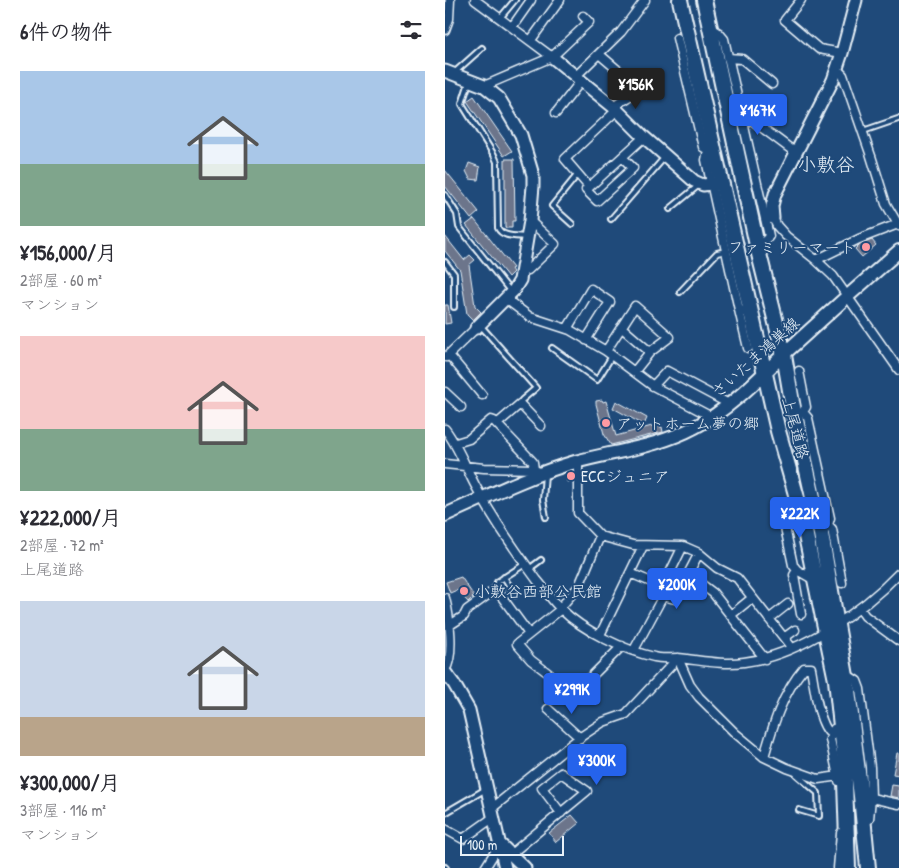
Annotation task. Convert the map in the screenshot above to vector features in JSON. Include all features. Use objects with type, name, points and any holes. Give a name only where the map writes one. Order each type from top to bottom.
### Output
[{"type":"highway","name":"上尾道路","points":[[680,0],[745,311],[765,373],[816,581],[846,674],[861,796],[867,868]]},
{"type":"highway","name":"上尾道路","points":[[704,0],[758,250],[784,355],[792,402],[825,530],[846,791],[848,868]]},
{"type":"main road","name":"さいたま鴻巣線","points":[[445,515],[540,471],[672,438],[712,417],[765,373],[846,297],[899,251]]},
{"type":"street","points":[[445,30],[449,19],[450,0]]},
{"type":"street","points":[[477,0],[531,40],[615,108],[644,137],[694,181],[706,184]]},
{"type":"street","points":[[512,27],[531,0]]},
{"type":"street","points":[[531,40],[560,0]]},
{"type":"street","points":[[556,113],[579,79],[599,54],[621,32],[645,0]]},
{"type":"street","points":[[801,0],[785,20],[819,49],[842,54]]},
{"type":"street","points":[[758,250],[769,236],[769,218],[775,194],[833,80],[856,0]]},
{"type":"street","points":[[484,86],[552,57],[589,22],[583,16]]},
{"type":"street","points":[[711,28],[719,32],[723,39],[769,218],[786,236],[833,276],[899,370]]},
{"type":"street","points":[[677,38],[703,147],[710,147],[706,160],[706,184],[745,311],[748,348]]},
{"type":"street","points":[[589,187],[565,159],[615,108],[640,89],[599,54]]},
{"type":"street","points":[[728,58],[742,59],[772,84]]},
{"type":"street","points":[[816,260],[859,239],[898,225],[886,204],[843,75],[837,69]]},
{"type":"street","points":[[449,73],[484,86],[499,98],[521,135],[533,175],[530,222],[520,280],[509,296],[447,357],[482,395]]},
{"type":"street","points":[[743,118],[749,118],[796,153]]},
{"type":"street","points":[[622,157],[633,168],[597,201],[586,190],[589,187],[622,157],[644,137]]},
{"type":"street","points":[[522,269],[528,270],[555,244],[530,222]]},
{"type":"street","points":[[567,329],[591,288],[610,302],[586,340]]},
{"type":"street","points":[[509,296],[530,317],[567,329],[609,354],[653,386],[712,417]]},
{"type":"street","points":[[609,354],[621,326],[635,306],[670,337],[650,352],[634,372]]},
{"type":"street","points":[[621,326],[650,352]]},
{"type":"street","points":[[653,386],[667,370],[729,404]]},
{"type":"street","points":[[799,371],[806,407],[803,412]]},
{"type":"street","points":[[445,392],[461,407]]},
{"type":"street","points":[[792,402],[808,418],[830,518],[825,530],[833,529],[843,583]]},
{"type":"street","points":[[497,424],[520,404],[541,426]]},
{"type":"street","points":[[456,443],[469,439],[491,420],[497,424],[540,471]]},
{"type":"street","points":[[445,429],[456,443],[465,466],[500,529],[560,609],[579,624],[600,636],[656,658],[678,658],[726,664],[765,659],[792,648],[860,610],[884,590],[899,574]]},
{"type":"street","points":[[578,462],[578,513],[600,536],[629,545],[683,546],[699,553],[717,568],[737,578],[792,648]]},
{"type":"street","points":[[445,464],[540,471]]},
{"type":"street","points":[[796,494],[783,518],[793,565],[797,570],[816,581]]},
{"type":"street","points":[[600,536],[577,589],[560,609],[518,643],[520,648],[540,667],[567,687],[583,685],[623,646]]},
{"type":"street","points":[[600,636],[643,546]]},
{"type":"street","points":[[630,573],[663,587],[683,546]]},
{"type":"street","points":[[633,650],[663,596],[675,599],[699,553]]},
{"type":"street","points":[[797,570],[794,574],[801,614]]},
{"type":"street","points":[[688,574],[713,593],[765,659]]},
{"type":"street","points":[[450,625],[464,616],[467,610],[496,589],[529,634]]},
{"type":"street","points":[[445,598],[451,639],[448,666],[445,671],[469,710],[505,868]]},
{"type":"street","points":[[731,615],[752,598]]},
{"type":"street","points":[[769,619],[788,604]]},
{"type":"street","points":[[860,610],[865,616],[899,641]]},
{"type":"street","points":[[784,638],[795,630]]},
{"type":"street","points":[[445,829],[463,839],[580,738],[603,722],[626,714],[678,658]]},
{"type":"street","points":[[678,658],[690,685],[699,697],[735,733],[764,758],[818,779],[839,776]]},
{"type":"street","points":[[764,758],[784,697],[793,681],[804,668],[811,668],[819,708],[827,731],[831,734]]},
{"type":"street","points":[[846,674],[857,682],[860,689],[869,767],[871,798],[869,825],[875,868]]},
{"type":"street","points":[[548,709],[580,738]]},
{"type":"street","points":[[838,868],[841,818],[839,776],[830,739],[831,734],[840,723]]},
{"type":"street","points":[[511,854],[587,792],[561,773],[542,788],[561,813]]},
{"type":"street","points":[[871,798],[899,804]]},
{"type":"street","points":[[501,844],[525,868]]},
{"type":"street","points":[[485,868],[501,844]]},
{"type":"lane","points":[[500,18],[515,0]]},
{"type":"lane","points":[[449,73],[482,48]]},
{"type":"lane","points":[[470,80],[461,104],[496,158],[498,228],[504,234],[527,238]]},
{"type":"lane","points":[[863,131],[898,119]]},
{"type":"lane","points":[[611,219],[666,156]]},
{"type":"lane","points":[[572,224],[552,206],[578,174]]},
{"type":"lane","points":[[670,210],[706,184]]},
{"type":"lane","points":[[445,196],[457,214],[459,227],[509,296]]},
{"type":"lane","points":[[680,292],[717,253],[726,251]]},
{"type":"lane","points":[[445,262],[454,274],[454,307]]},
{"type":"lane","points":[[478,326],[536,388],[522,400]]},
{"type":"lane","points":[[552,348],[597,380],[609,354]]},
{"type":"lane","points":[[540,471],[546,517]]},
{"type":"lane","points":[[496,589],[497,582],[504,577],[541,560]]},
{"type":"lane","points":[[504,577],[515,595]]},
{"type":"lane","points":[[790,769],[818,793],[819,816],[799,810]]},
{"type":"lane","points":[[445,814],[487,788]]},
{"type":"building","points":[[474,96],[512,151],[504,156],[467,101]]},
{"type":"building","points":[[505,159],[514,159],[515,221],[512,221],[512,228],[505,228]]},
{"type":"building","points":[[469,163],[480,167],[478,180],[470,179],[466,171]]},
{"type":"building","points":[[445,170],[479,212],[471,219],[445,186]]},
{"type":"building","points":[[474,219],[513,268],[511,269],[513,272],[508,277],[466,225]]},
{"type":"building","points":[[445,236],[464,260],[470,255],[475,260],[469,265],[475,306],[481,312],[473,320],[467,314],[460,270],[445,251]]},
{"type":"building","name":"ファミリーマート","points":[[872,240],[876,245],[862,257],[855,249],[859,245]]},
{"type":"building","points":[[445,305],[448,305],[451,323],[445,324]]},
{"type":"building","name":"アットホーム夢の郷","points":[[602,400],[603,402],[606,401],[616,436],[659,424],[663,432],[611,445],[604,434],[596,404],[596,401]]},
{"type":"building","points":[[616,401],[647,418],[644,425],[613,408]]},
{"type":"building","name":"ECCジュニア","points":[[572,471],[572,481],[567,482],[566,473]]},
{"type":"building","name":"小敷谷西部公民館","points":[[461,577],[474,596],[468,602],[457,590],[450,593],[446,582]]},
{"type":"building","points":[[897,753],[899,753],[899,775],[893,774]]},
{"type":"building","points":[[892,785],[899,786],[899,798],[890,796]]},
{"type":"building","points":[[572,815],[579,823],[556,842],[549,833]]},
{"type":"place","name":"ファミリーマート","points":[[866,247]]},
{"type":"place","name":"アットホーム夢の郷","points":[[606,423]]},
{"type":"place","name":"ECCジュニア","points":[[571,476]]},
{"type":"place","name":"小敷谷西部公民館","points":[[464,591]]},
{"type":"district","name":"小敷谷","points":[[826,164]]}]
